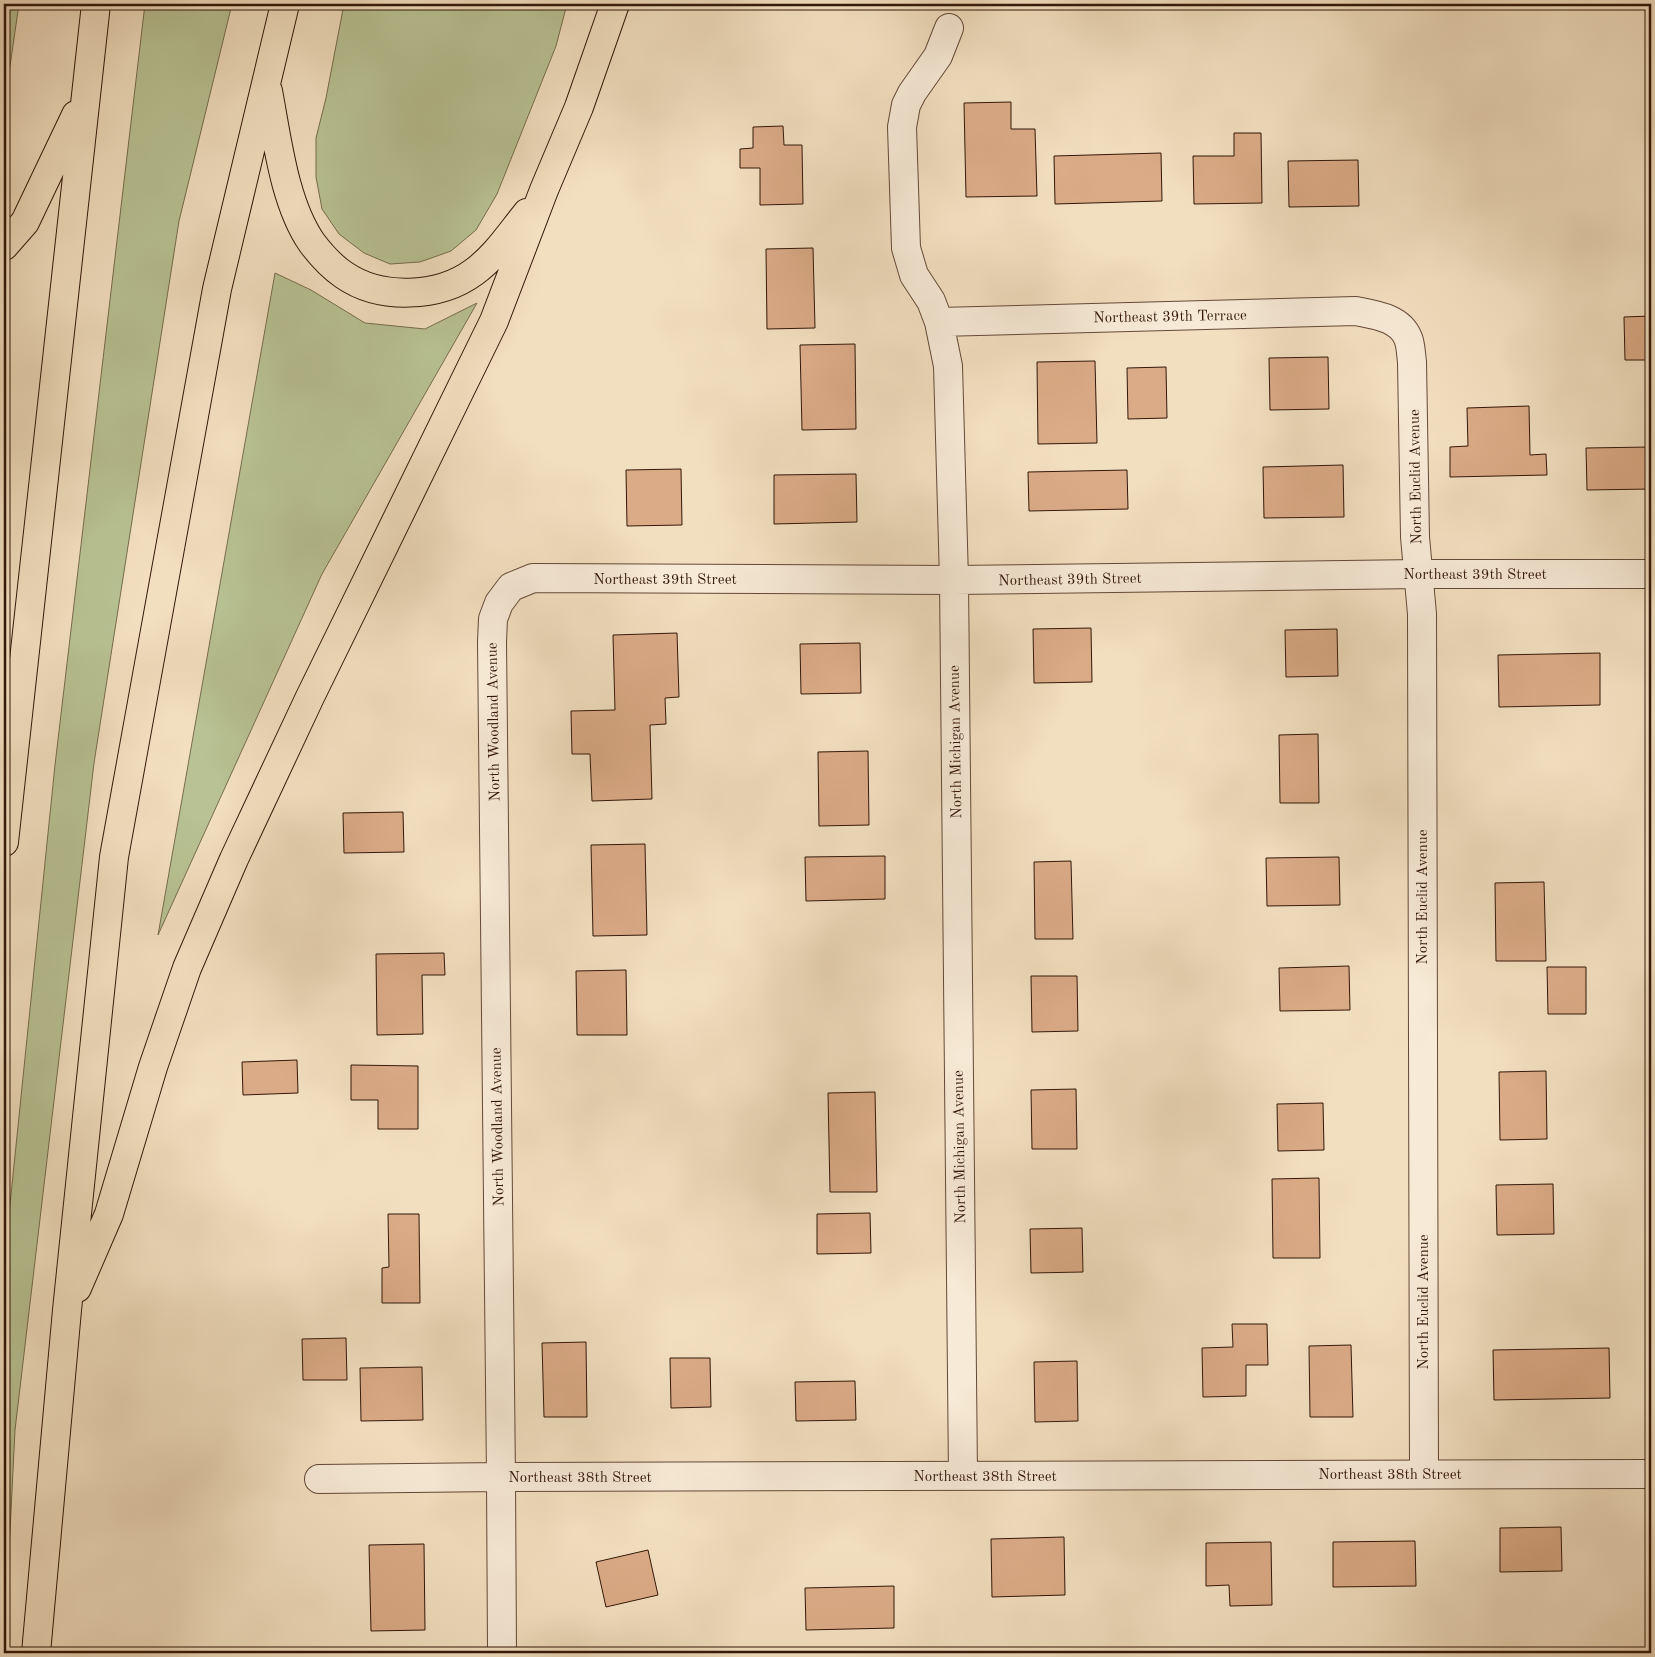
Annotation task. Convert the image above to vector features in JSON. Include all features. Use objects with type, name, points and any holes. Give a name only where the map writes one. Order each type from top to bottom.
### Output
[{"type":"highway","points":[[4,842],[96,4]]},
{"type":"highway","points":[[36,1653],[67,1310],[114,857],[217,290],[284,4]]},
{"type":"highway","points":[[67,1310],[109,1214],[153,1067],[187,968],[234,859],[310,697],[494,321],[544,190],[579,107],[615,4]]},
{"type":"highway","points":[[266,78],[279,154],[287,186],[298,215],[312,242],[330,264],[346,276],[367,286],[390,292],[419,293],[448,287],[473,273],[492,257],[544,190]]},
{"type":"highway","points":[[4,246],[25,222],[85,96]]},
{"type":"street","name":"North Michigan Avenue","points":[[949,28],[938,56],[912,93],[906,105],[902,127],[906,248],[914,275],[931,301],[939,322],[948,366],[954,580],[963,1476]]},
{"type":"street","name":"Northeast 39th Terrace","points":[[939,322],[1356,311],[1377,315],[1399,324]]},
{"type":"street","name":"North Euclid Avenue","points":[[1399,324],[1409,338],[1412,362],[1415,537],[1422,614],[1424,1474]]},
{"type":"street","name":"Northeast 39th Street","points":[[499,603],[511,587],[533,578],[954,580],[1419,574],[1651,574]]},
{"type":"street","name":"North Woodland Avenue","points":[[499,603],[493,619],[492,642],[502,1653]]},
{"type":"street","name":"Northeast 38th Street","points":[[319,1479],[1651,1474]]},
{"type":"green space","points":[[4,4],[19,4],[4,98]]},
{"type":"green space","points":[[145,4],[232,4],[179,221],[94,763],[15,1430],[4,1653],[4,1263],[55,765]]},
{"type":"green space","points":[[344,4],[567,4],[556,46],[497,194],[476,230],[451,251],[420,262],[390,264],[364,253],[339,234],[322,209],[316,177],[316,138],[326,98]]},
{"type":"green space","points":[[275,273],[311,290],[365,323],[425,329],[477,303],[322,574],[158,935]]},
{"type":"building","points":[[1011,102],[1011,129],[1035,129],[1037,196],[966,197],[964,103]]},
{"type":"building","points":[[783,126],[784,145],[802,145],[803,204],[760,205],[760,168],[740,168],[740,149],[753,148],[753,127]]},
{"type":"building","points":[[1234,133],[1261,133],[1262,203],[1194,204],[1193,156],[1234,156]]},
{"type":"building","points":[[1161,153],[1162,201],[1055,204],[1054,156]]},
{"type":"building","points":[[1358,160],[1359,206],[1289,207],[1288,161]]},
{"type":"building","points":[[813,248],[815,328],[767,329],[766,249]]},
{"type":"building","points":[[1651,316],[1651,360],[1625,360],[1624,317]]},
{"type":"building","points":[[855,344],[856,429],[802,430],[800,345]]},
{"type":"building","points":[[1328,357],[1329,409],[1270,410],[1269,358]]},
{"type":"building","points":[[1095,361],[1097,443],[1038,444],[1037,362]]},
{"type":"building","points":[[1166,367],[1167,418],[1128,419],[1127,368]]},
{"type":"building","points":[[1529,406],[1530,455],[1546,454],[1547,475],[1450,477],[1450,447],[1468,446],[1467,408]]},
{"type":"building","points":[[1651,447],[1651,489],[1587,490],[1586,448]]},
{"type":"building","points":[[1343,465],[1344,517],[1264,518],[1263,467]]},
{"type":"building","points":[[681,469],[682,525],[627,526],[626,470]]},
{"type":"building","points":[[1127,470],[1128,509],[1029,511],[1028,472]]},
{"type":"building","points":[[856,474],[857,522],[774,524],[774,475]]},
{"type":"building","points":[[1091,628],[1092,682],[1034,683],[1033,629]]},
{"type":"building","points":[[1337,629],[1338,676],[1286,677],[1285,630]]},
{"type":"building","points":[[677,633],[679,697],[665,698],[666,724],[650,725],[652,799],[592,801],[590,754],[572,754],[571,711],[615,710],[613,635]]},
{"type":"building","points":[[860,643],[861,693],[801,694],[800,644]]},
{"type":"building","points":[[1600,653],[1600,705],[1499,707],[1498,655]]},
{"type":"building","points":[[1318,734],[1319,803],[1280,803],[1279,735]]},
{"type":"building","points":[[868,751],[869,825],[819,826],[818,752]]},
{"type":"building","points":[[403,812],[404,852],[344,853],[343,813]]},
{"type":"building","points":[[645,844],[647,935],[593,936],[591,845]]},
{"type":"building","points":[[885,856],[885,899],[806,901],[805,857]]},
{"type":"building","points":[[1339,857],[1340,905],[1267,906],[1266,858]]},
{"type":"building","points":[[1071,861],[1073,939],[1035,939],[1034,862]]},
{"type":"building","points":[[1544,882],[1546,961],[1496,961],[1495,883]]},
{"type":"building","points":[[444,953],[445,975],[422,975],[423,1034],[377,1035],[376,954]]},
{"type":"building","points":[[1349,966],[1350,1010],[1280,1011],[1279,968]]},
{"type":"building","points":[[1547,967],[1586,967],[1586,1014],[1548,1014]]},
{"type":"building","points":[[626,970],[627,1035],[577,1035],[576,971]]},
{"type":"building","points":[[1031,976],[1077,976],[1078,1031],[1032,1032]]},
{"type":"building","points":[[297,1060],[298,1093],[243,1095],[242,1062]]},
{"type":"building","points":[[351,1065],[418,1066],[418,1129],[378,1129],[378,1100],[351,1100]]},
{"type":"building","points":[[1546,1071],[1547,1139],[1500,1140],[1499,1072]]},
{"type":"building","points":[[1076,1089],[1077,1149],[1032,1149],[1031,1090]]},
{"type":"building","points":[[875,1092],[877,1192],[830,1192],[828,1093]]},
{"type":"building","points":[[1323,1103],[1324,1150],[1278,1151],[1277,1104]]},
{"type":"building","points":[[1319,1178],[1320,1258],[1273,1258],[1272,1179]]},
{"type":"building","points":[[1553,1184],[1554,1234],[1497,1235],[1496,1185]]},
{"type":"building","points":[[870,1213],[871,1253],[817,1254],[817,1214]]},
{"type":"building","points":[[388,1214],[419,1214],[420,1303],[382,1303],[382,1268],[389,1267]]},
{"type":"building","points":[[1082,1228],[1083,1272],[1031,1273],[1030,1229]]},
{"type":"building","points":[[1232,1324],[1267,1324],[1268,1365],[1246,1365],[1246,1396],[1203,1397],[1202,1348],[1233,1347]]},
{"type":"building","points":[[346,1338],[347,1380],[303,1380],[302,1339]]},
{"type":"building","points":[[586,1342],[587,1417],[544,1417],[542,1343]]},
{"type":"building","points":[[1351,1345],[1353,1417],[1310,1417],[1309,1346]]},
{"type":"building","points":[[1609,1348],[1610,1398],[1494,1400],[1493,1350]]},
{"type":"building","points":[[670,1358],[710,1358],[711,1407],[671,1408]]},
{"type":"building","points":[[1077,1361],[1078,1421],[1035,1422],[1034,1362]]},
{"type":"building","points":[[422,1367],[423,1420],[361,1421],[360,1368]]},
{"type":"building","points":[[855,1381],[856,1420],[796,1421],[795,1382]]},
{"type":"building","points":[[1561,1527],[1562,1571],[1500,1572],[1500,1528]]},
{"type":"building","points":[[1064,1537],[1065,1595],[992,1597],[991,1539]]},
{"type":"building","points":[[1415,1541],[1416,1586],[1333,1587],[1333,1542]]},
{"type":"building","points":[[1271,1542],[1272,1605],[1230,1606],[1229,1585],[1206,1586],[1206,1543]]},
{"type":"building","points":[[424,1544],[425,1630],[371,1631],[369,1545]]},
{"type":"building","points":[[648,1550],[658,1595],[606,1607],[596,1562]]},
{"type":"building","points":[[894,1586],[894,1628],[806,1630],[805,1588]]}]
